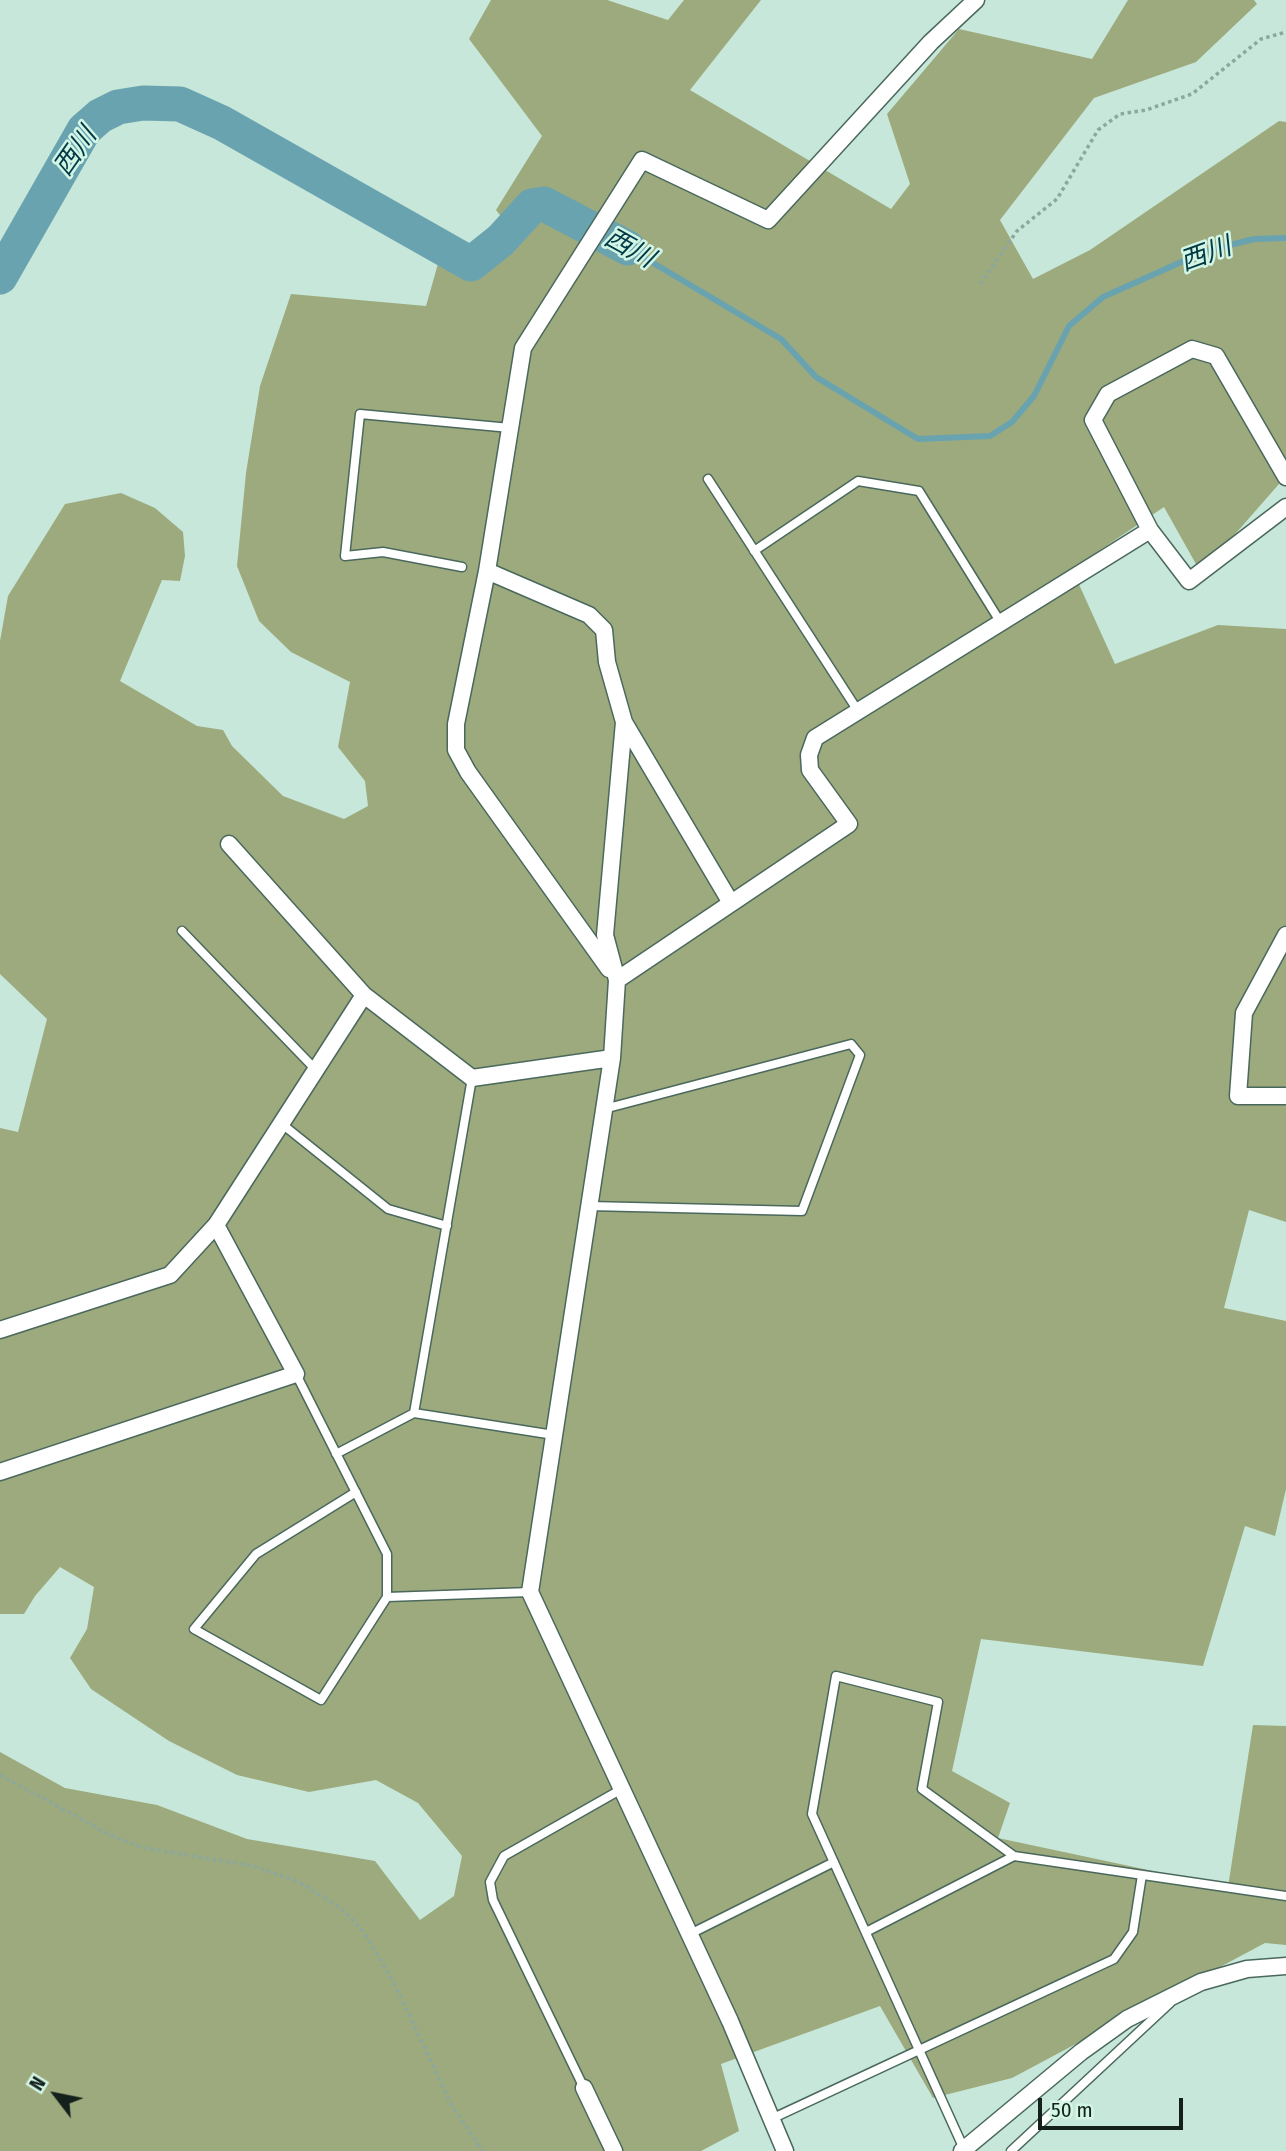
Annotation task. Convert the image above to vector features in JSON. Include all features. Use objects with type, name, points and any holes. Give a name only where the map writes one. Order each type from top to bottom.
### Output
[{"type":"street","points":[[617,980],[467,772],[456,750],[456,724],[487,571],[523,348],[642,160],[768,220],[931,42],[976,0]]},
{"type":"street","points":[[1286,477],[1216,356],[1192,349],[1108,394],[1093,420],[1150,530],[1189,581],[1286,507]]},
{"type":"street","points":[[617,980],[849,824],[810,770],[809,755],[816,738],[1150,530]]},
{"type":"street","points":[[487,571],[589,615],[604,630],[607,662],[624,722],[731,903]]},
{"type":"street","points":[[624,722],[605,935],[617,980],[612,1058],[530,1592],[730,2021],[785,2151]]},
{"type":"street","points":[[229,844],[364,995],[472,1078],[612,1058]]},
{"type":"street","points":[[1286,935],[1244,1013],[1238,1096],[1286,1096]]},
{"type":"street","points":[[0,1330],[170,1275],[216,1225],[364,995]]},
{"type":"street","points":[[0,1472],[296,1374],[216,1225]]},
{"type":"street","points":[[963,2150],[1081,2052],[1127,2019],[1201,1982],[1247,1969],[1286,1966]]},
{"type":"street","points":[[584,2088],[614,2151]]},
{"type":"lane","points":[[462,567],[383,552],[345,556],[360,414],[510,428]]},
{"type":"lane","points":[[708,479],[858,711]]},
{"type":"lane","points":[[754,551],[858,481],[919,491],[1001,623]]},
{"type":"lane","points":[[182,931],[316,1070]]},
{"type":"lane","points":[[589,1206],[802,1211],[860,1055],[850,1044],[604,1109]]},
{"type":"lane","points":[[414,1413],[472,1078]]},
{"type":"lane","points":[[282,1124],[388,1209],[447,1226]]},
{"type":"lane","points":[[296,1374],[336,1454],[356,1492],[387,1554],[387,1597],[321,1700],[194,1629],[256,1554],[356,1492]]},
{"type":"lane","points":[[336,1454],[414,1413],[554,1435]]},
{"type":"lane","points":[[387,1597],[530,1592]]},
{"type":"lane","points":[[963,2150],[812,1814],[836,1676],[938,1702],[922,1789],[1014,1856],[1286,1896]]},
{"type":"lane","points":[[584,2088],[493,1900],[490,1882],[504,1856],[620,1790]]},
{"type":"lane","points":[[866,1932],[1014,1856]]},
{"type":"lane","points":[[688,1935],[834,1862]]},
{"type":"lane","points":[[771,2119],[918,2048],[1114,1959],[1133,1932],[1142,1875]]},
{"type":"lane","points":[[1011,2151],[1130,2043],[1179,1993]]},
{"type":"path","points":[[980,284],[1017,231],[1056,199],[1098,130],[1119,114],[1146,110],[1192,94],[1261,39],[1286,32]]},
{"type":"path","points":[[0,1775],[29,1788],[114,1837],[145,1848],[253,1866],[299,1882],[342,1909],[363,1931],[393,1982],[452,2106],[482,2151]]},
{"type":"green space","points":[[491,0],[607,0],[668,20],[684,0],[761,0],[690,90],[891,209],[910,184],[887,114],[959,29],[1092,59],[1128,0],[1254,0],[1257,4],[1196,62],[1094,98],[1000,220],[1033,279],[1090,250],[1279,121],[1286,122],[1286,481],[1279,484],[1201,573],[1164,507],[1072,569],[1115,664],[1218,625],[1286,629],[1286,1222],[1249,1210],[1224,1308],[1286,1321],[1286,1489],[1275,1536],[1245,1526],[1203,1666],[981,1639],[952,1771],[1010,1803],[998,1838],[1228,1887],[1253,1725],[1286,1726],[1286,1945],[1265,1943],[1012,2078],[933,2098],[880,2006],[721,2064],[739,2131],[701,2151],[0,2151],[0,1752],[65,1788],[157,1805],[247,1839],[375,1861],[420,1920],[454,1896],[462,1856],[418,1803],[376,1780],[309,1792],[237,1775],[169,1741],[91,1689],[70,1658],[87,1629],[94,1587],[60,1567],[35,1596],[24,1614],[0,1614],[0,1128],[18,1132],[47,1019],[0,974],[0,641],[8,596],[65,504],[121,493],[155,508],[183,532],[185,556],[180,581],[162,580],[120,681],[197,726],[223,730],[232,746],[283,796],[344,819],[368,806],[365,781],[338,747],[350,682],[291,652],[259,621],[237,566],[246,473],[260,386],[291,294],[426,306],[445,239],[472,256],[506,223],[496,210],[542,136],[469,39]]},
{"type":"waterway","name":"西川","points":[[0,277],[84,130],[100,116],[118,107],[143,103],[180,104],[222,123],[471,264],[501,240],[532,206],[544,204],[628,248]]},
{"type":"waterway","name":"西川","points":[[628,248],[781,339],[816,377],[918,439],[990,436],[1012,422],[1034,396],[1069,326],[1103,297],[1206,251],[1254,239],[1286,238]]}]
